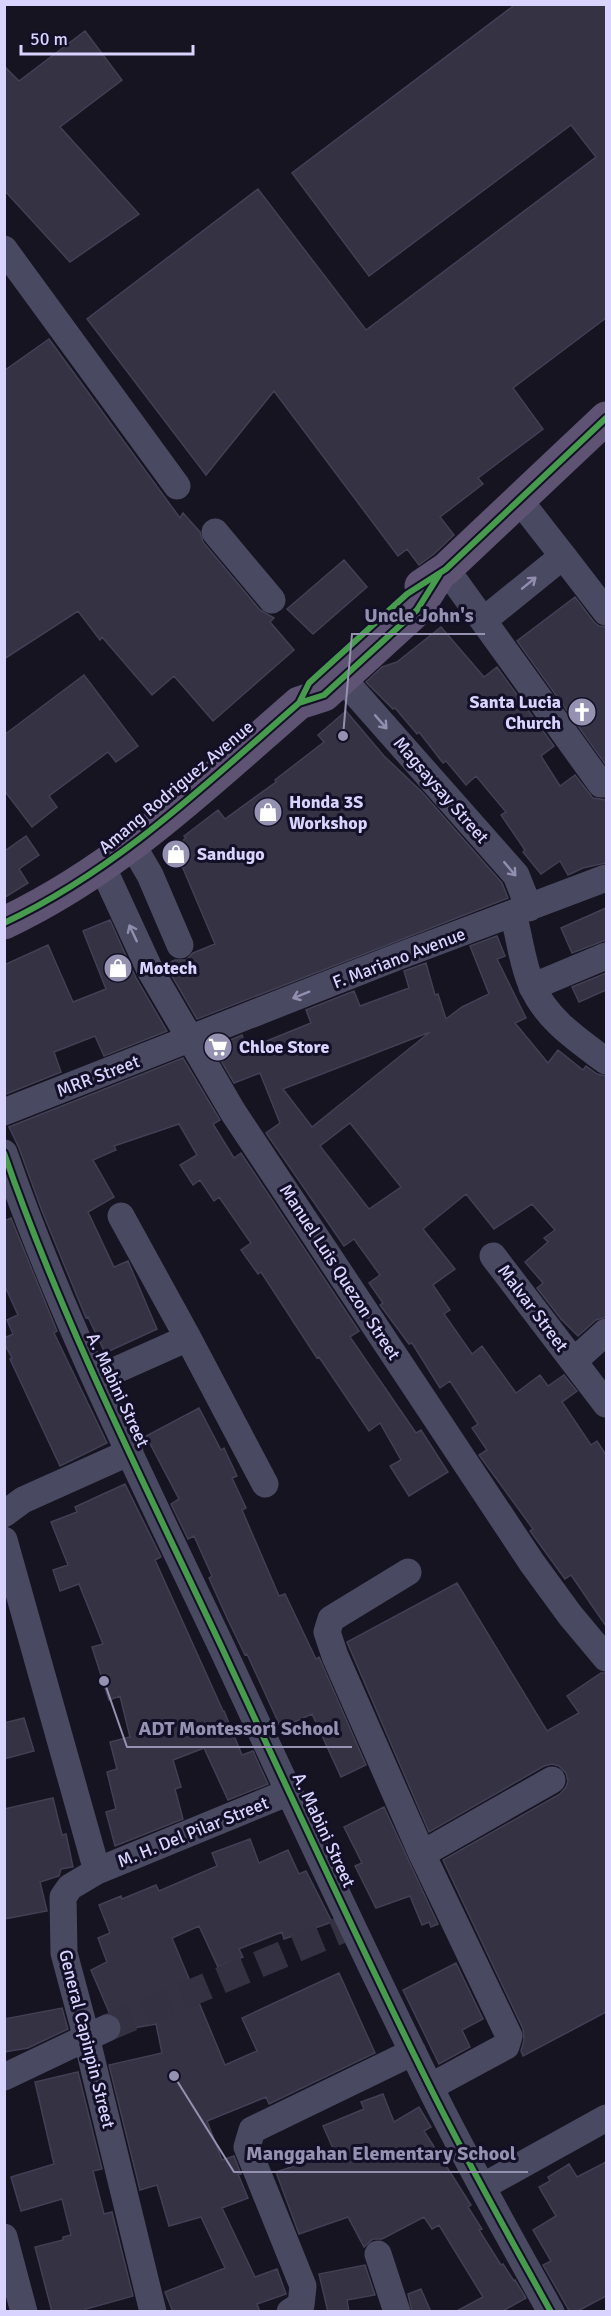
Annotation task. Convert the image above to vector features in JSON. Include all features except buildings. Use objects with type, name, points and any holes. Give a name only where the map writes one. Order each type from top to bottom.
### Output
[{"type":"main road","name":"Amang Rodriguez Avenue","points":[[4,923],[103,868],[133,846],[299,703],[309,683],[407,594],[442,572],[606,418]]},
{"type":"main road","name":"Amang Rodriguez Avenue","points":[[299,703],[324,695],[417,610],[442,572]]},
{"type":"street","points":[[4,249],[177,486]]},
{"type":"street","points":[[520,501],[606,612]]},
{"type":"street","points":[[215,532],[272,600]]},
{"type":"street","points":[[484,620],[563,556]]},
{"type":"street","points":[[442,572],[484,620],[601,783],[606,784]]},
{"type":"street","name":"Magsaysay Street","points":[[342,678],[516,875],[532,987],[565,1031],[606,1061]]},
{"type":"street","points":[[133,846],[150,875],[180,945]]},
{"type":"street","name":"Manuel Luis Quezon Street","points":[[103,868],[150,970],[233,1112],[525,1553],[570,1615],[606,1658]]},
{"type":"street","name":"F. Mariano Avenue","points":[[192,1039],[402,955],[606,878]]},
{"type":"street","points":[[532,987],[606,956]]},
{"type":"street","name":"MRR Street","points":[[4,1112],[192,1039]]},
{"type":"street","name":"A. Mabini Street","points":[[4,1153],[27,1218],[96,1379],[289,1792],[430,2087],[551,2312]]},
{"type":"street","points":[[121,1216],[265,1484]]},
{"type":"street","name":"Malvar Street","points":[[493,1256],[606,1404]]},
{"type":"street","name":"Malvar Street","points":[[573,1361],[606,1332]]},
{"type":"street","points":[[96,1379],[188,1338]]},
{"type":"street","points":[[4,1515],[23,1500],[130,1452]]},
{"type":"street","points":[[4,1540],[97,1871]]},
{"type":"street","points":[[408,1572],[342,1610],[331,1619],[327,1632],[334,1656],[422,1854],[509,2036],[506,2046],[430,2087]]},
{"type":"street","points":[[422,1854],[552,1780]]},
{"type":"street","name":"M. H. Del Pilar Street","points":[[97,1871],[289,1792]]},
{"type":"street","name":"General Capinpin Street","points":[[97,1871],[70,1887],[63,1897],[64,1953],[97,2032],[153,2312]]},
{"type":"street","points":[[4,2077],[97,2032]]},
{"type":"street","points":[[290,2312],[301,2305],[303,2286],[247,2147],[252,2130],[413,2052]]},
{"type":"street","points":[[482,2187],[606,2118]]},
{"type":"street","points":[[4,2237],[24,2312]]},
{"type":"street","points":[[378,2254],[397,2312]]},
{"type":"tunnel","points":[[107,2028],[353,1925]]},
{"type":"cycle path","points":[[299,703],[309,683],[407,594],[446,569],[606,418]]},
{"type":"cycle path","points":[[4,923],[85,878],[159,824],[299,703],[324,695],[417,610],[439,575]]},
{"type":"cycle path","points":[[4,1153],[52,1279],[106,1403],[324,1867],[443,2114],[551,2312]]},
{"type":"place","name":"Santa Lucia Church","points":[[582,712]]},
{"type":"place","name":"Uncle John's","points":[[343,736]]},
{"type":"place","name":"Honda 3S Workshop","points":[[268,812]]},
{"type":"place","name":"Sandugo","points":[[176,854]]},
{"type":"place","name":"Motech","points":[[118,968]]},
{"type":"place","name":"Chloe Store","points":[[218,1047]]},
{"type":"place","name":"ADT Montessori School","points":[[104,1681]]},
{"type":"place","name":"Manggahan Elementary School","points":[[174,2076]]}]
